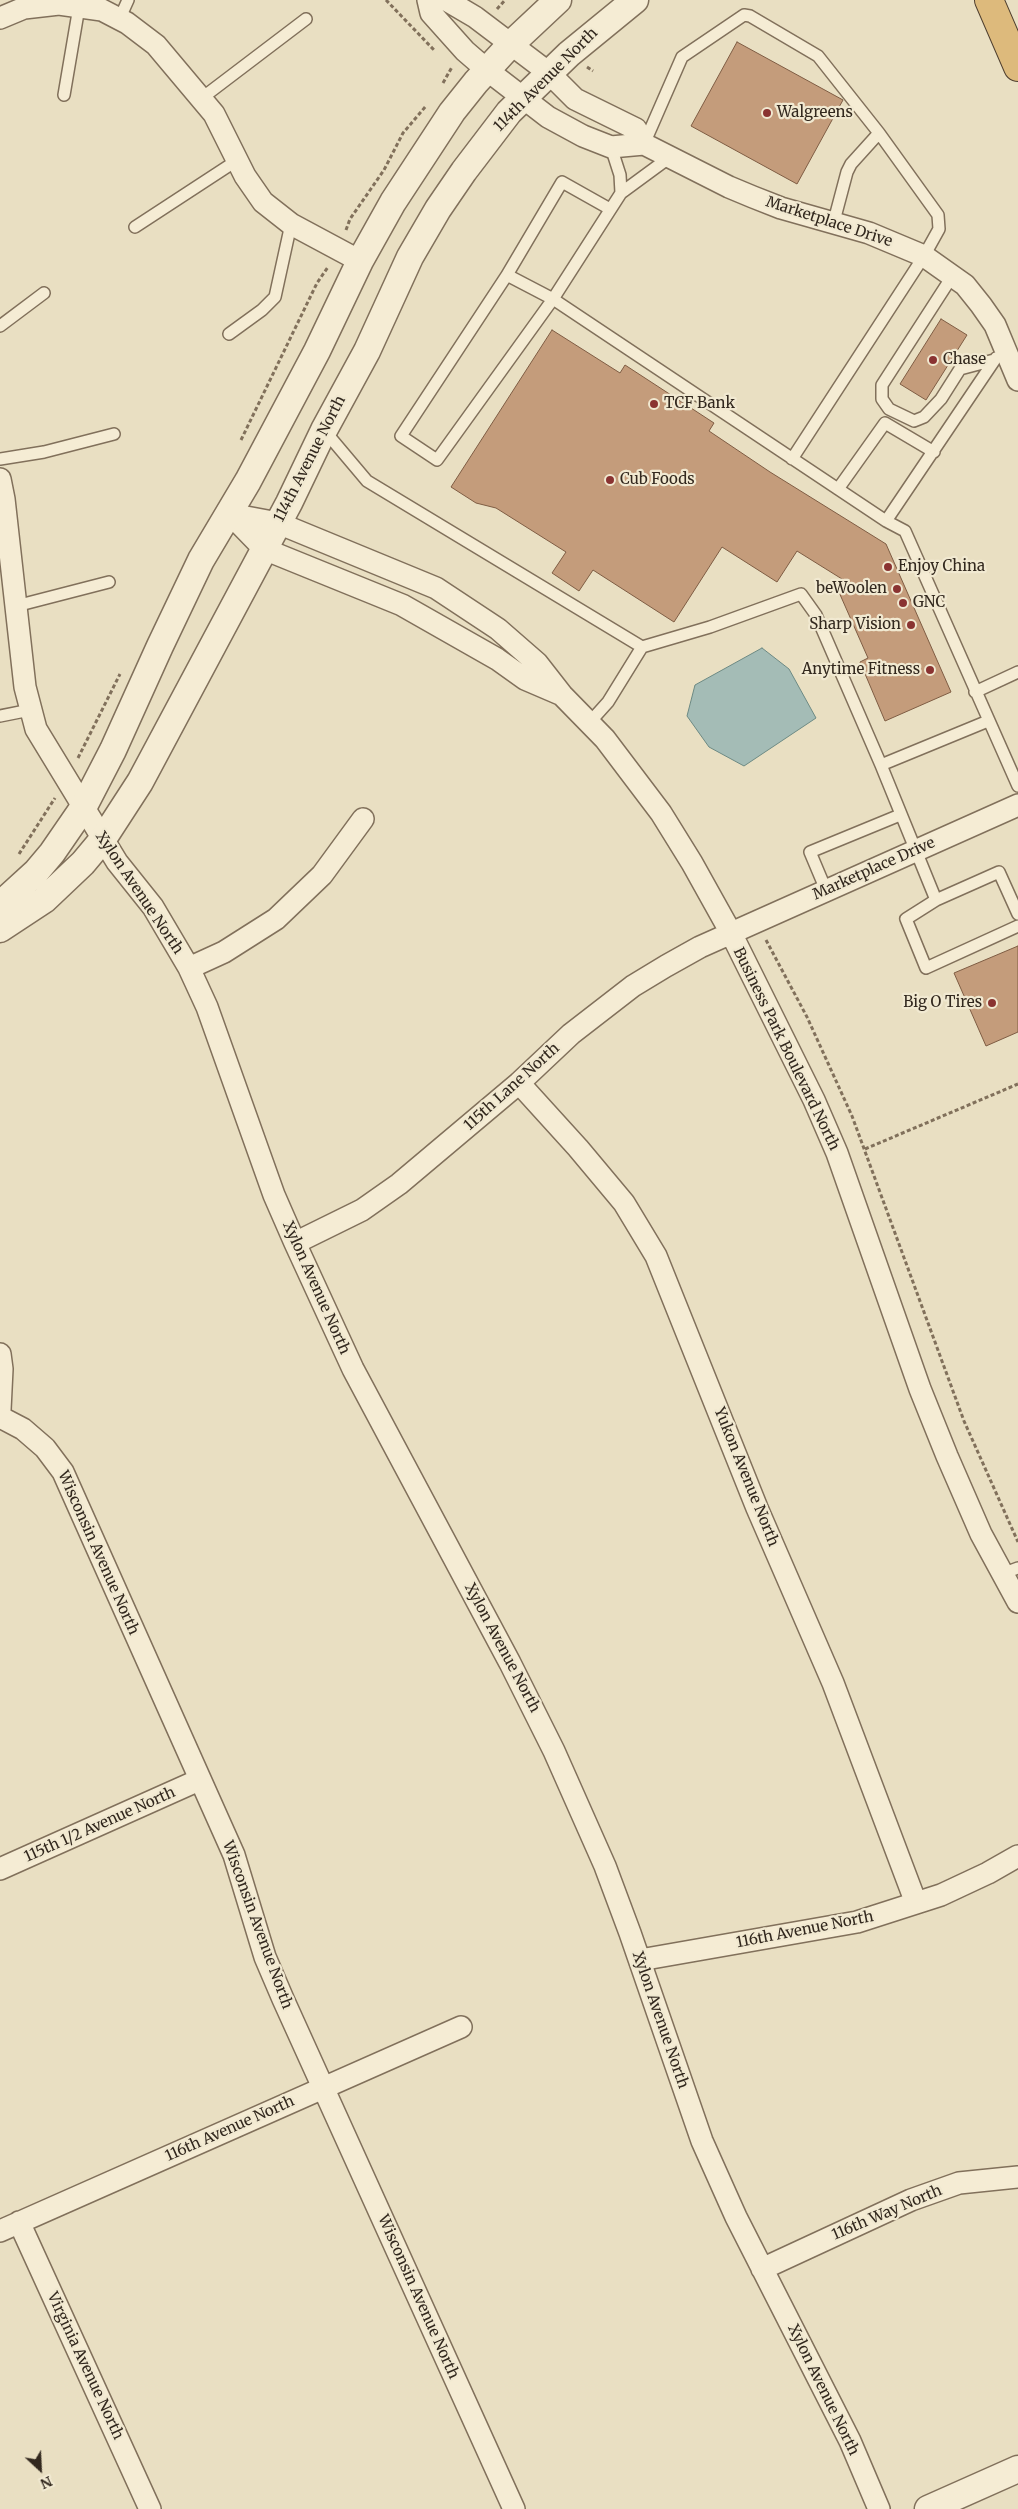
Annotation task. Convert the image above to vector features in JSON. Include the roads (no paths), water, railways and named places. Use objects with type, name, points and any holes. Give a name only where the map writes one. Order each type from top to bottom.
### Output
[{"type":"highway","points":[[989,0],[1018,68]]},
{"type":"street","points":[[428,0],[432,13],[466,51],[523,99],[556,121],[611,147],[644,144]]},
{"type":"street","name":"Marketplace Drive","points":[[446,0],[475,17],[549,73],[575,100],[636,129],[644,144],[729,187],[774,205],[834,221],[924,256],[953,275],[981,304],[995,325],[999,353],[1018,380]]},
{"type":"street","points":[[0,905],[20,888],[47,859],[83,808],[113,750],[201,560],[230,514],[317,352],[360,261],[393,202],[452,112],[510,44],[558,0]]},
{"type":"street","name":"114th Avenue North","points":[[0,930],[44,900],[83,863],[103,838],[140,782],[278,523],[324,430],[367,351],[410,257],[438,209],[483,144],[523,99],[603,24],[635,0]]},
{"type":"street","points":[[0,18],[24,8],[65,4],[102,10],[119,20],[156,45],[202,98],[222,127],[236,161],[256,194],[291,224],[360,261]]},
{"type":"street","name":"Xylon Avenue North","points":[[0,479],[5,554],[16,606],[25,687],[30,710],[44,746],[117,862],[153,907],[189,968],[207,1007],[274,1195],[295,1243],[353,1369],[535,1710],[587,1825],[640,1960],[702,2141],[762,2269],[816,2371],[879,2509]]},
{"type":"street","name":"Business Park Boulevard North","points":[[230,514],[278,523],[436,588],[498,629],[537,664],[562,695],[590,722],[661,813],[692,863],[731,933],[787,1043],[837,1153],[920,1389],[965,1499],[1010,1571],[1018,1602]]},
{"type":"street","name":"Business Park Boulevard North","points":[[230,514],[264,549],[402,605],[497,659],[525,679],[562,695]]},
{"type":"street","name":"Marketplace Drive","points":[[731,933],[1018,805]]},
{"type":"street","points":[[189,968],[224,952],[283,913],[322,875],[363,819]]},
{"type":"street","name":"115th Lane North","points":[[295,1243],[362,1210],[399,1184],[519,1083],[571,1034],[633,986],[666,966],[731,933]]},
{"type":"street","name":"Yukon Avenue North","points":[[519,1083],[578,1148],[624,1204],[656,1256],[754,1499],[833,1683],[916,1903]]},
{"type":"street","points":[[0,1354],[2,1370],[0,1410]]},
{"type":"street","name":"Wisconsin Avenue North","points":[[0,1417],[23,1429],[45,1448],[63,1472],[234,1855],[266,1957],[323,2088],[514,2509]]},
{"type":"street","name":"115th 1/2 Avenue North","points":[[0,1869],[199,1780]]},
{"type":"street","name":"116th Avenue North","points":[[640,1960],[858,1922],[960,1886],[1018,1856]]},
{"type":"street","name":"116th Avenue North","points":[[0,2231],[461,2027]]},
{"type":"street","name":"116th Way North","points":[[762,2269],[911,2200],[959,2183],[1018,2177]]},
{"type":"street","name":"Virginia Avenue North","points":[[19,2222],[150,2509]]},
{"type":"street","points":[[928,2509],[1018,2470]]},
{"type":"lane","points":[[119,20],[128,0]]},
{"type":"lane","points":[[64,95],[65,4]]},
{"type":"lane","points":[[644,144],[682,57],[744,15],[750,16],[813,51],[879,133],[938,215],[939,229],[924,256],[792,459]]},
{"type":"lane","points":[[202,98],[306,20]]},
{"type":"lane","points":[[834,221],[847,172],[879,133]]},
{"type":"lane","points":[[611,147],[620,175],[622,193]]},
{"type":"lane","points":[[610,209],[562,182],[508,275],[401,436],[436,460],[554,299],[622,193],[670,157]]},
{"type":"lane","points":[[135,227],[236,161]]},
{"type":"lane","points":[[229,334],[262,310],[275,297],[291,224]]},
{"type":"lane","points":[[508,275],[554,299],[792,459],[886,521],[905,531],[1018,786]]},
{"type":"lane","points":[[953,275],[882,385],[882,399],[889,408],[914,420],[924,417],[941,399],[960,370],[999,353]]},
{"type":"lane","points":[[0,326],[44,293]]},
{"type":"lane","points":[[886,521],[999,353]]},
{"type":"lane","points":[[838,489],[886,423],[934,452]]},
{"type":"lane","points":[[324,430],[366,481],[642,647]]},
{"type":"lane","points":[[0,459],[44,452],[114,434]]},
{"type":"lane","points":[[16,606],[109,582]]},
{"type":"lane","points":[[590,722],[608,702],[642,647],[710,627],[801,594],[816,616],[881,764],[936,900]]},
{"type":"lane","points":[[975,692],[1018,672]]},
{"type":"lane","points":[[0,716],[30,710]]},
{"type":"lane","points":[[881,764],[988,721]]},
{"type":"lane","points":[[826,890],[810,852],[900,814]]},
{"type":"lane","points":[[1018,914],[999,872],[936,900],[906,919],[926,968],[1018,926]]},
{"type":"water","points":[[762,648],[789,669],[816,718],[744,766],[709,747],[687,716],[695,685]]},
{"type":"place","name":"Walgreens","points":[[767,113]]},
{"type":"place","name":"Chase","points":[[933,360]]},
{"type":"place","name":"TCF Bank","points":[[654,404]]},
{"type":"place","name":"Cub Foods","points":[[610,480]]},
{"type":"place","name":"Enjoy China","points":[[888,567]]},
{"type":"place","name":"beWoolen","points":[[897,589]]},
{"type":"place","name":"GNC","points":[[903,603]]},
{"type":"place","name":"Sharp Vision","points":[[911,625]]},
{"type":"place","name":"Anytime Fitness","points":[[930,670]]},
{"type":"place","name":"Big O Tires","points":[[992,1003]]}]
